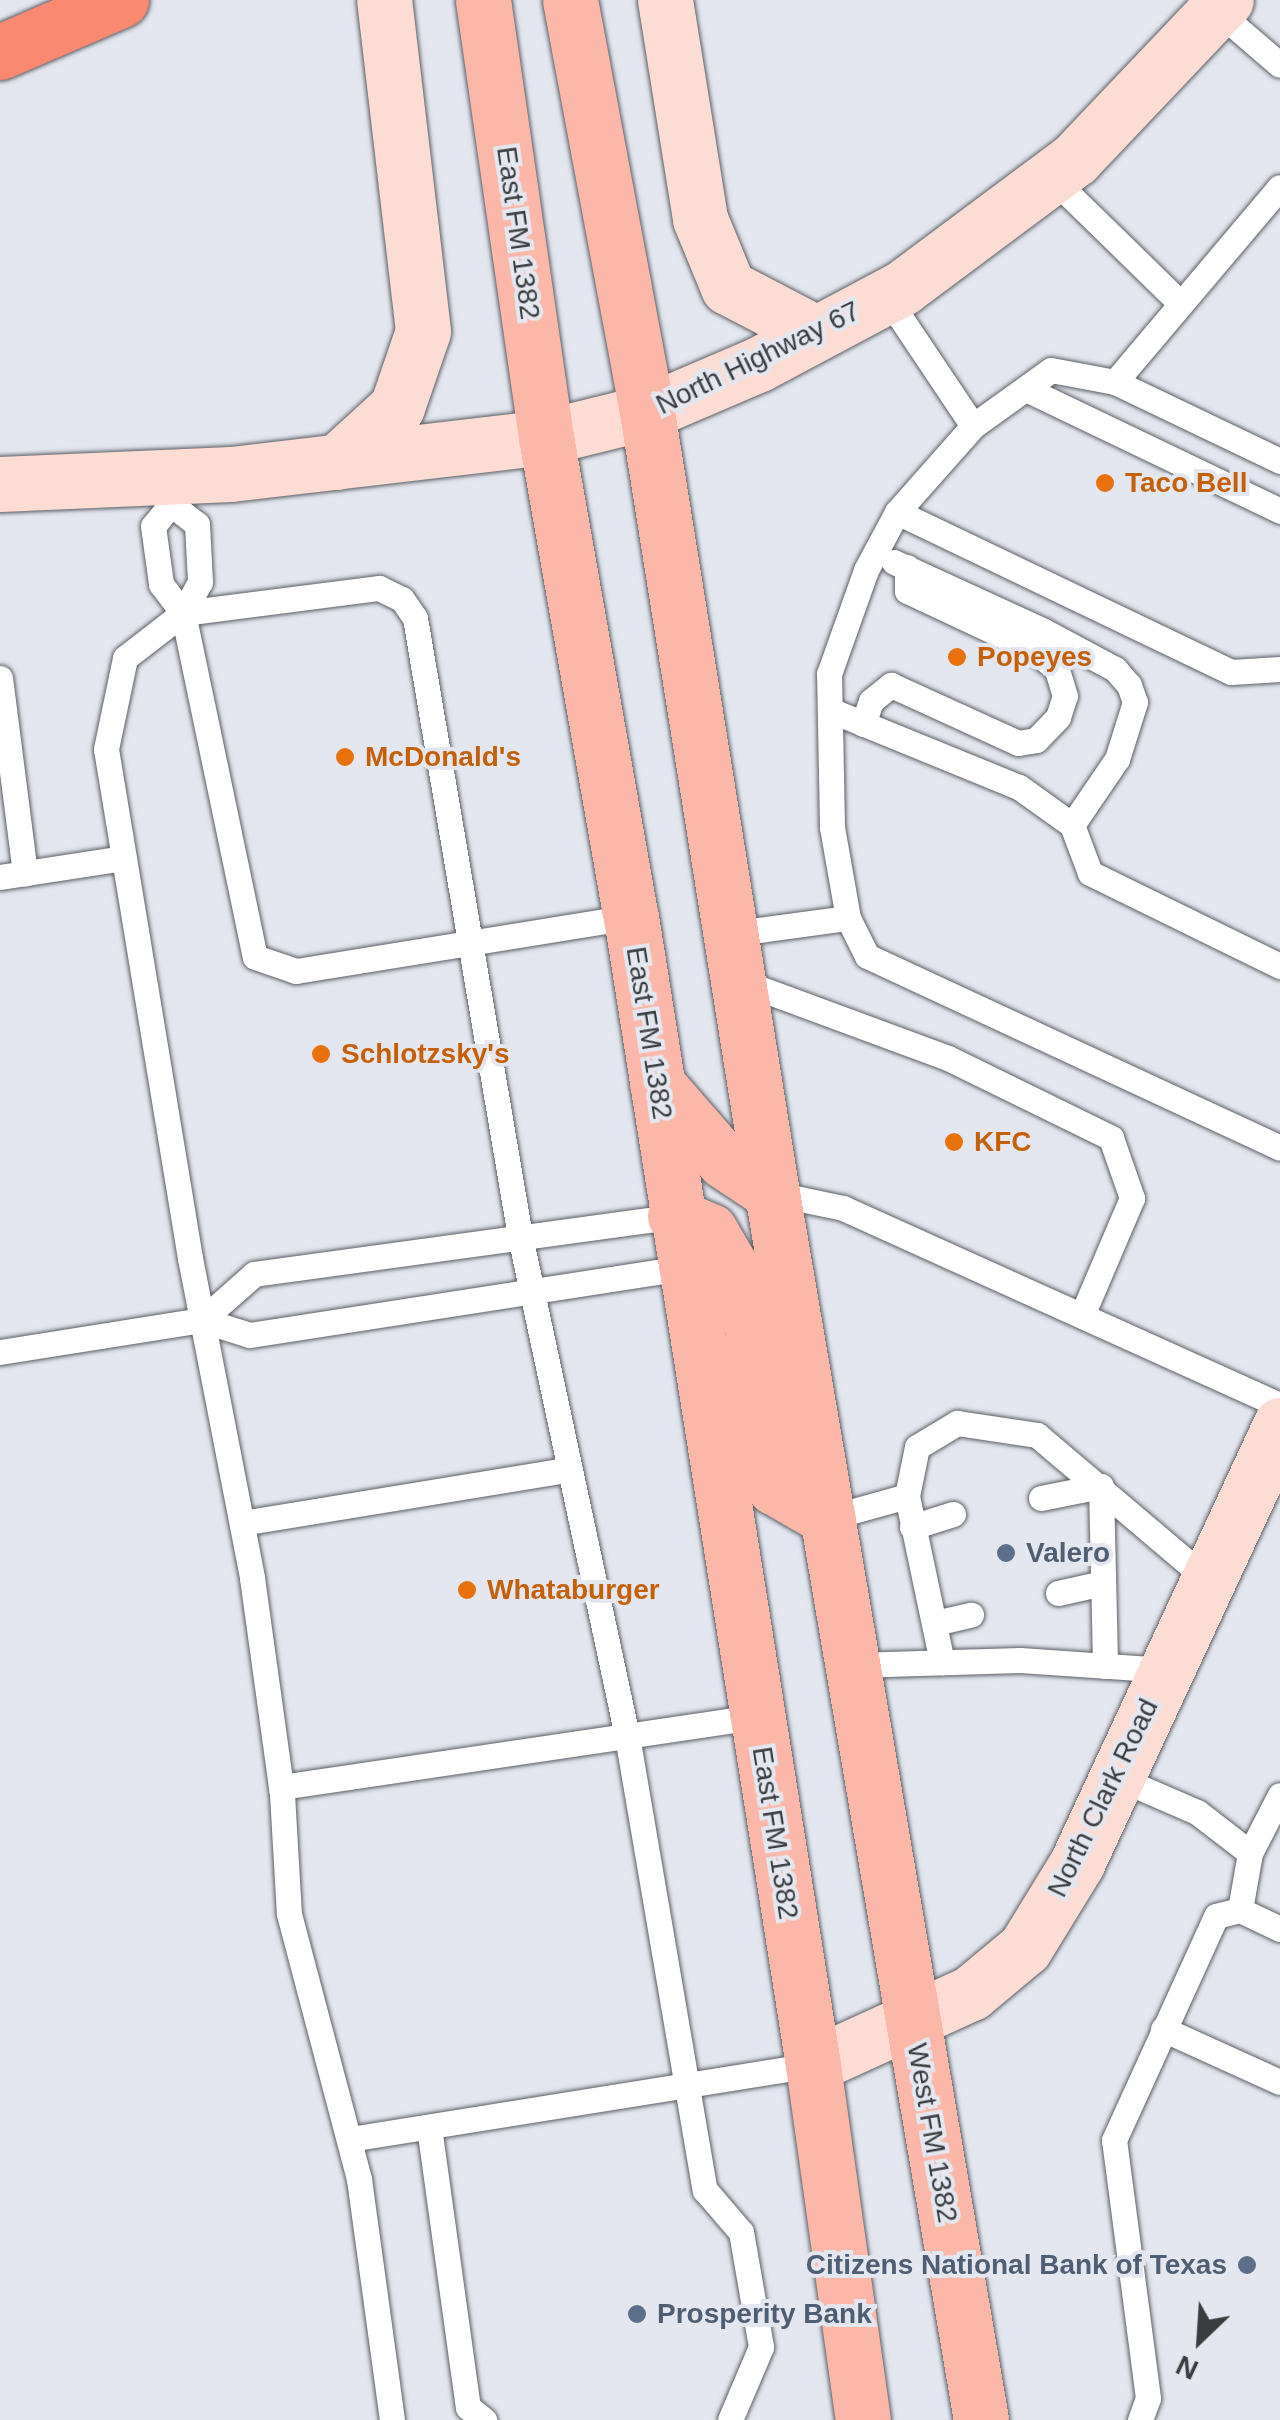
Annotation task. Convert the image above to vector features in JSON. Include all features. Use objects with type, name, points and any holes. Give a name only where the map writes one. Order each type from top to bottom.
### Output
[{"type":"highway","points":[[0,52],[121,0]]},
{"type":"main road","points":[[337,462],[398,407],[423,331],[398,79],[384,0]]},
{"type":"main road","name":"East FM 1382","points":[[483,0],[546,437],[631,918],[814,2066]]},
{"type":"main road","points":[[665,0],[700,219],[728,287],[816,333]]},
{"type":"main road","name":"North Highway 67","points":[[0,484],[170,490],[337,462],[546,437],[647,412],[886,296],[1051,177],[1221,5]]},
{"type":"main road","points":[[574,26],[647,412],[733,957],[913,2024]]},
{"type":"main road","points":[[657,1084],[724,1161],[772,1193]]},
{"type":"main road","points":[[680,1242],[710,1231],[737,1277],[751,1323],[774,1488],[828,1518]]},
{"type":"main road","name":"North Clark Road","points":[[814,2066],[913,2024],[972,1992],[1024,1948],[1077,1864],[1280,1425]]},
{"type":"main road","name":"West FM 1382","points":[[913,2024],[981,2420]]},
{"type":"main road","points":[[814,2066],[863,2420]]},
{"type":"lane","points":[[1221,5],[1280,65]]},
{"type":"lane","points":[[1051,177],[1180,303]]},
{"type":"lane","points":[[1114,382],[1255,211],[1280,187]]},
{"type":"lane","points":[[1255,211],[1280,222]]},
{"type":"lane","points":[[886,296],[973,426]]},
{"type":"lane","points":[[1277,452],[1114,382],[1051,370],[973,426],[897,512],[876,553],[828,674],[832,827],[848,918],[867,956],[1280,1148]]},
{"type":"lane","points":[[1028,390],[1280,511]]},
{"type":"lane","points":[[392,2420],[350,2140],[289,1914],[281,1787],[242,1523],[202,1320],[106,750],[125,658],[183,613],[200,582],[197,524],[170,490],[153,526],[162,584],[183,613],[255,956],[296,971],[631,918]]},
{"type":"lane","points":[[897,512],[1231,672],[1280,670]]},
{"type":"lane","points":[[876,553],[1044,631],[1115,669],[1129,685],[1134,702],[1117,760],[1072,825]]},
{"type":"lane","points":[[863,724],[871,701],[891,685],[1018,743],[1036,740],[1058,716],[1065,696],[1057,669],[1033,650],[907,592],[907,568]]},
{"type":"lane","points":[[183,613],[379,588],[402,599],[414,618],[502,1141],[626,1736],[705,2190],[740,2232],[761,2346],[730,2420]]},
{"type":"lane","points":[[0,678],[13,875],[124,858]]},
{"type":"lane","points":[[830,710],[1019,787],[1072,825],[1090,873],[1280,966]]},
{"type":"lane","points":[[733,957],[848,918]]},
{"type":"lane","points":[[733,957],[1111,1138],[1132,1198],[1082,1315]]},
{"type":"lane","points":[[772,1193],[843,1208],[1280,1404]]},
{"type":"lane","points":[[202,1320],[254,1274],[520,1236],[680,1242]]},
{"type":"lane","points":[[0,1352],[202,1320],[250,1335],[532,1291],[680,1242]]},
{"type":"lane","points":[[942,1662],[906,1496],[917,1447],[956,1424],[1037,1436],[1208,1580]]},
{"type":"lane","points":[[242,1523],[570,1469]]},
{"type":"lane","points":[[1041,1498],[1101,1486]]},
{"type":"lane","points":[[1101,1486],[1105,1666]]},
{"type":"lane","points":[[828,1518],[906,1496]]},
{"type":"lane","points":[[912,1527],[953,1514]]},
{"type":"lane","points":[[1058,1592],[1103,1583]]},
{"type":"lane","points":[[935,1623],[971,1615]]},
{"type":"lane","points":[[853,1664],[942,1662],[1165,1670]]},
{"type":"lane","points":[[281,1787],[756,1717]]},
{"type":"lane","points":[[1116,1777],[1197,1812],[1250,1853]]},
{"type":"lane","points":[[1240,1910],[1250,1853],[1280,1795]]},
{"type":"lane","points":[[1140,2420],[1148,2398],[1114,2140],[1216,1916],[1240,1910],[1280,1929]]},
{"type":"lane","points":[[1162,2029],[1280,2082]]},
{"type":"lane","points":[[350,2140],[685,2090],[814,2066]]},
{"type":"lane","points":[[429,2127],[468,2407],[484,2420]]},
{"type":"place","name":"Taco Bell","points":[[1105,483]]},
{"type":"place","name":"Popeyes","points":[[957,657]]},
{"type":"place","name":"McDonald's","points":[[345,757]]},
{"type":"place","name":"Schlotzsky's","points":[[321,1054]]},
{"type":"place","name":"KFC","points":[[954,1142]]},
{"type":"place","name":"Valero","points":[[1006,1553]]},
{"type":"place","name":"Whataburger","points":[[467,1590]]},
{"type":"place","name":"Citizens National Bank of Texas","points":[[1247,2265]]},
{"type":"place","name":"Prosperity Bank","points":[[637,2314]]}]
